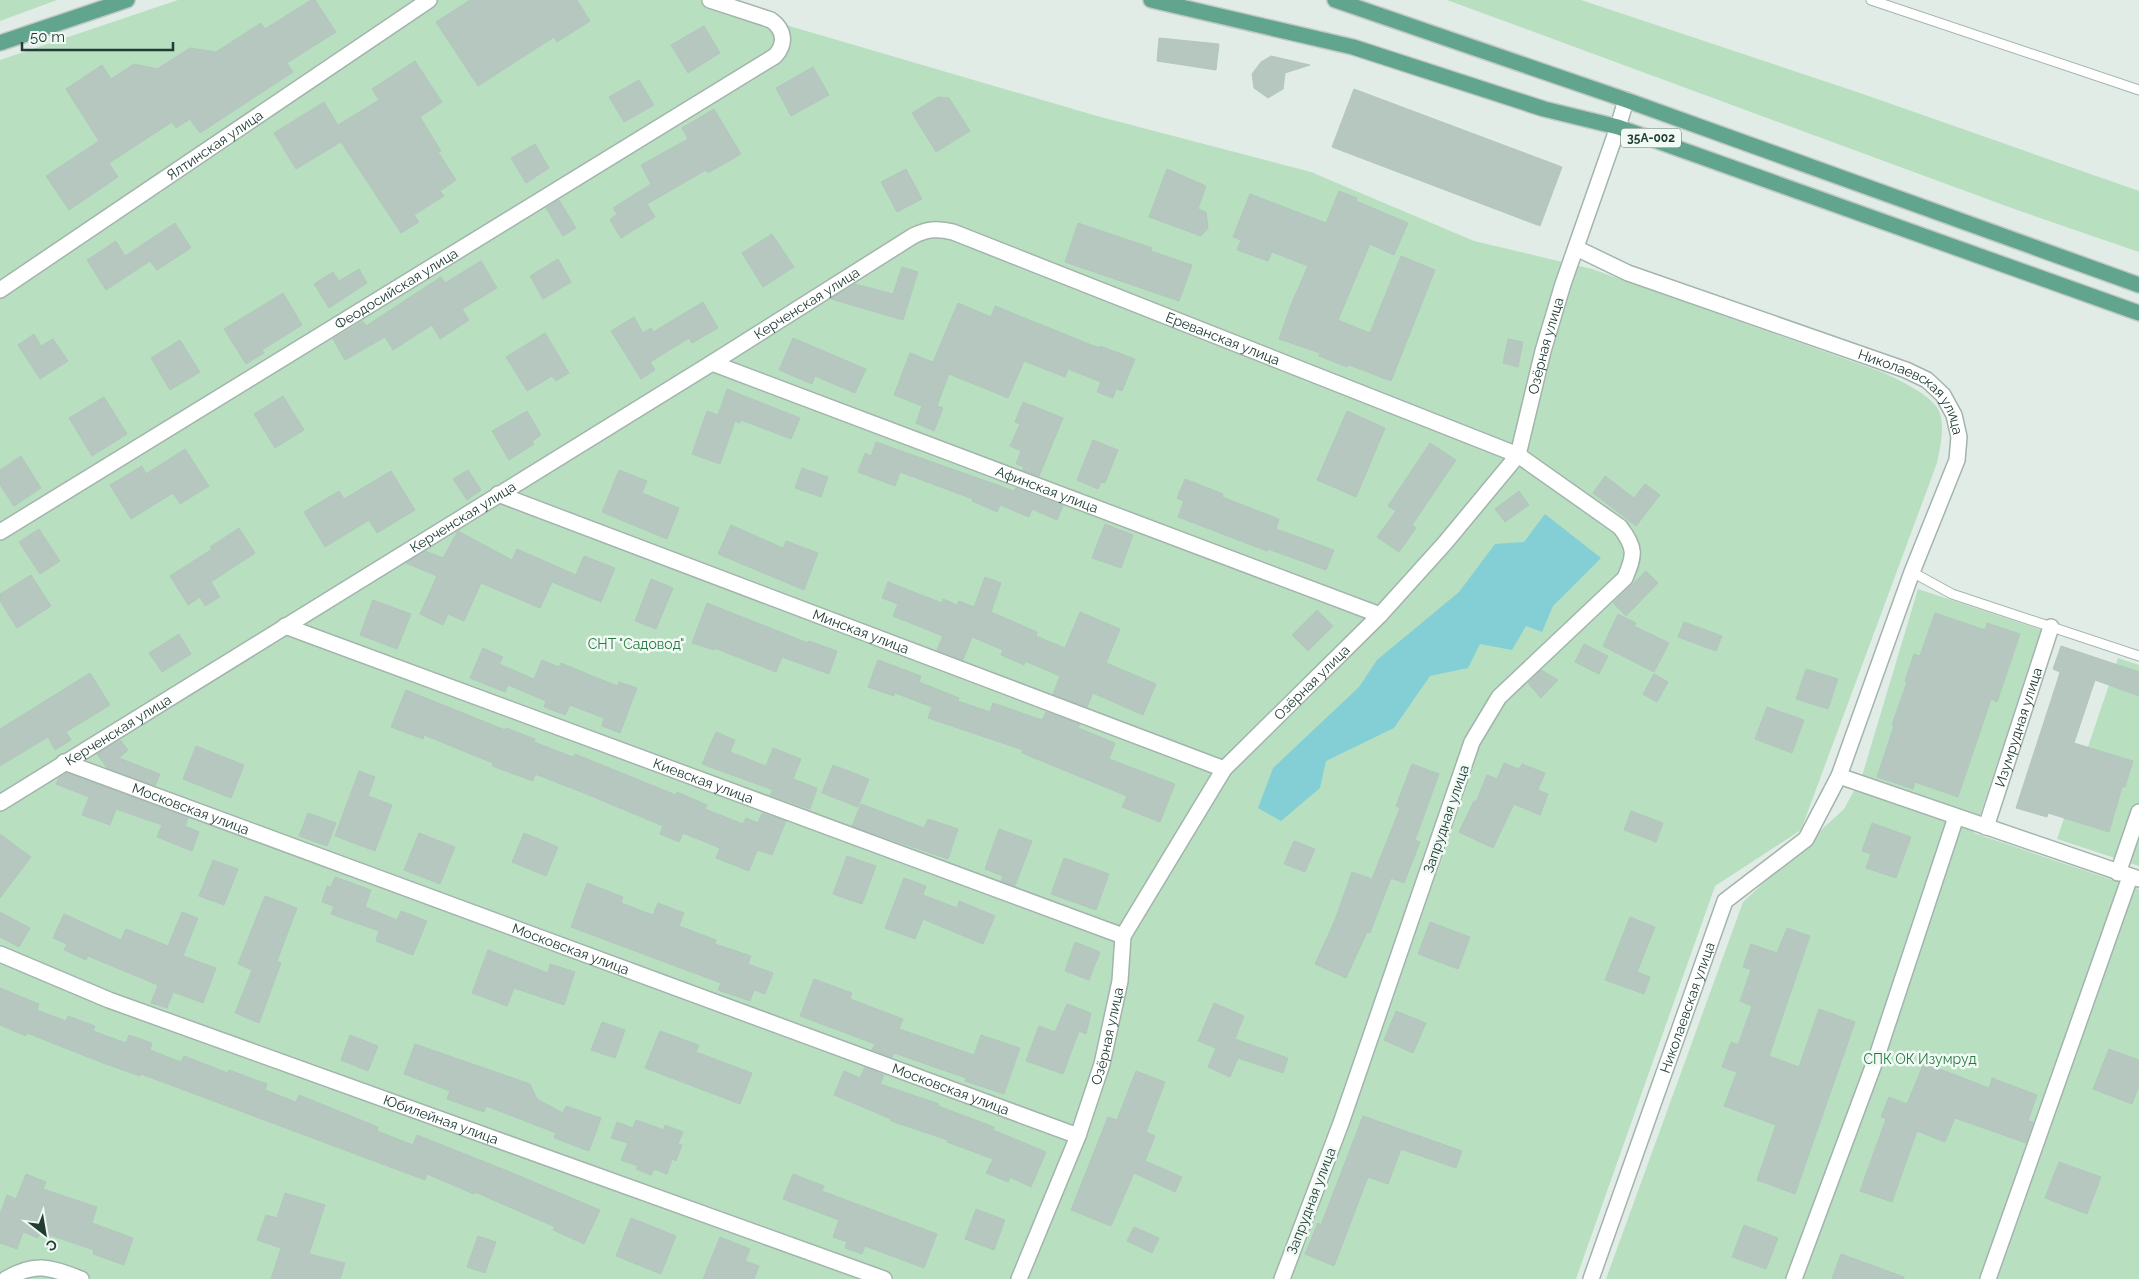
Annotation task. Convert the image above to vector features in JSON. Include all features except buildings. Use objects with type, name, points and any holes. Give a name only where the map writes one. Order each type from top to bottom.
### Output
[{"type":"main road","points":[[0,43],[126,0]]},
{"type":"main road","name":"35А-002","points":[[1151,0],[1352,47],[1544,109],[1618,127],[2139,313]]},
{"type":"main road","name":"35А-002","points":[[1335,0],[1626,100],[2139,285]]},
{"type":"street","name":"Ялтинская улица","points":[[0,290],[429,0]]},
{"type":"street","name":"Феодосийская улица","points":[[0,532],[775,56],[783,44],[783,37],[781,30],[771,20],[710,0]]},
{"type":"street","name":"Озёрная улица","points":[[1019,1279],[1078,1136],[1102,1064],[1120,982],[1123,936],[1224,769],[1380,615],[1445,543],[1518,455],[1543,351],[1563,284],[1626,100]]},
{"type":"street","name":"Ереванская улица","points":[[926,230],[940,228],[953,232],[1518,455]]},
{"type":"street","name":"Керченская улица","points":[[0,803],[712,363],[913,236],[926,230]]},
{"type":"street","name":"Николаевская улица","points":[[1576,248],[1628,273],[1906,370],[1927,380],[1943,395],[1954,415],[1959,437],[1957,460],[1912,572],[1839,776],[1806,839],[1725,901],[1591,1279]]},
{"type":"street","name":"Афинская улица","points":[[712,363],[1380,615]]},
{"type":"street","name":"Запрудная улица","points":[[1282,1279],[1340,1123],[1472,742],[1500,697],[1626,578],[1630,566],[1633,554],[1631,542],[1620,528],[1518,455]]},
{"type":"street","name":"Минская улица","points":[[498,494],[1224,769]]},
{"type":"street","name":"Киевская улица","points":[[285,626],[1123,936]]},
{"type":"street","name":"Изумрудная улица","points":[[1986,827],[2051,627]]},
{"type":"street","name":"Московская улица","points":[[64,762],[1078,1136]]},
{"type":"street","points":[[1839,776],[2129,876]]},
{"type":"street","points":[[1988,1279],[2129,876],[2139,812]]},
{"type":"street","points":[[1794,1279],[1877,1056],[1956,817]]},
{"type":"street","name":"Юбилейная улица","points":[[0,954],[109,1000],[884,1279]]},
{"type":"street","points":[[6,1279],[20,1271],[36,1267],[52,1268],[82,1279]]},
{"type":"lane","points":[[1871,0],[2139,90]]},
{"type":"lane","points":[[1912,572],[1952,594],[2139,656]]},
{"type":"green space","points":[[0,0],[57,0],[0,21]]},
{"type":"green space","name":"СНТ \"Садовод\"","points":[[178,0],[700,0],[1097,116],[1311,172],[1474,241],[1592,269],[1882,372],[1913,387],[1933,403],[1938,409],[1942,421],[1942,436],[1937,463],[1801,830],[1715,886],[1576,1279],[0,1279],[0,60]]},
{"type":"green space","points":[[1447,0],[1581,0],[1860,93],[2139,191],[2139,252],[2017,210]]},
{"type":"green space","name":"СПК ОК Изумруд","points":[[1918,589],[2042,630],[1974,833],[2139,889],[2139,1279],[1606,1279],[1743,902],[1844,809],[1862,776]]},
{"type":"green space","points":[[2118,658],[2139,665],[2139,866],[2057,839]]},
{"type":"water","points":[[1545,514],[1601,558],[1553,606],[1542,632],[1526,626],[1512,650],[1480,644],[1468,668],[1430,676],[1394,728],[1326,761],[1320,788],[1281,821],[1258,808],[1273,768],[1359,687],[1377,660],[1459,592],[1495,544],[1524,542]]}]
